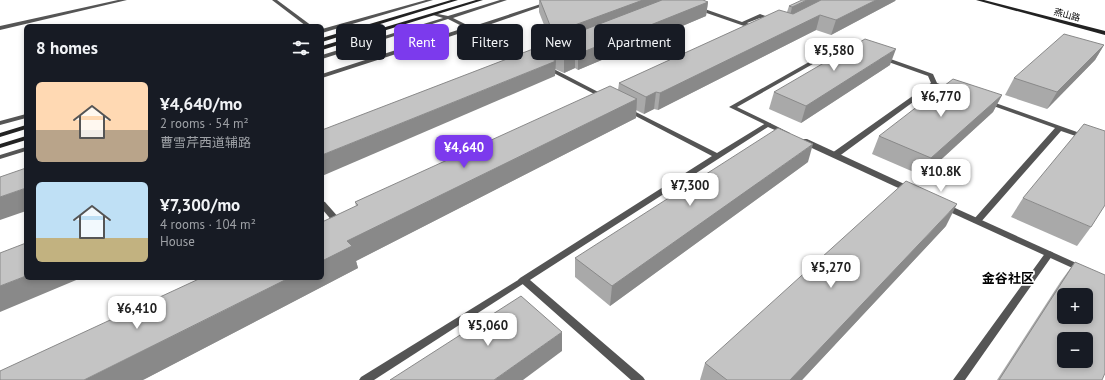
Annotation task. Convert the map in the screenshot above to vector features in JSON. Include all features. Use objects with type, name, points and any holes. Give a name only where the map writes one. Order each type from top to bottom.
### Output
[{"type":"main road","points":[[376,24],[456,0]]},
{"type":"main road","points":[[324,47],[481,0]]},
{"type":"main road","name":"燕山路","points":[[978,0],[1105,33]]},
{"type":"main road","name":"燕山路","points":[[997,0],[1105,27]]},
{"type":"main road","points":[[324,39],[336,36]]},
{"type":"main road","points":[[0,135],[24,128]]},
{"type":"main road","points":[[0,146],[24,139]]},
{"type":"street","points":[[0,28],[124,0]]},
{"type":"street","points":[[274,0],[306,24]]},
{"type":"street","points":[[324,31],[431,0]]},
{"type":"street","points":[[324,56],[505,0]]},
{"type":"street","points":[[483,24],[558,0]]},
{"type":"street","points":[[689,5],[752,26],[745,30]]},
{"type":"street","points":[[435,14],[462,24]]},
{"type":"street","points":[[743,24],[760,16],[782,23]]},
{"type":"street","points":[[324,33],[336,36]]},
{"type":"street","points":[[324,75],[457,33]]},
{"type":"street","points":[[865,52],[843,45],[732,107],[920,194]]},
{"type":"street","points":[[872,55],[931,75],[934,84]]},
{"type":"street","points":[[523,56],[604,97]]},
{"type":"street","points":[[526,63],[533,61]]},
{"type":"street","points":[[835,155],[934,84]]},
{"type":"street","points":[[934,84],[956,91]]},
{"type":"street","points":[[978,99],[1105,144]]},
{"type":"street","points":[[623,107],[718,156]]},
{"type":"street","points":[[0,123],[24,117]]},
{"type":"street","points":[[365,380],[768,124]]},
{"type":"street","points":[[977,221],[1059,128]]},
{"type":"street","points":[[0,157],[24,150]]},
{"type":"street","points":[[934,201],[1091,273]]},
{"type":"street","points":[[324,206],[341,219],[327,225]]},
{"type":"street","points":[[959,380],[1049,254]]},
{"type":"street","points":[[523,280],[639,380]]},
{"type":"building","points":[[540,0],[643,0],[578,24],[549,24]]},
{"type":"building","points":[[662,0],[703,0],[708,2],[653,24],[599,24]]},
{"type":"building","points":[[802,0],[807,0],[792,7],[789,6]]},
{"type":"building","points":[[821,0],[876,0],[836,20],[820,15],[660,93],[656,92],[646,97],[619,83],[669,60],[685,60],[685,53],[779,10],[793,14]]},
{"type":"building","points":[[594,26],[594,48],[586,51],[586,29]]},
{"type":"building","points":[[1064,34],[1104,45],[1057,92],[1014,78]]},
{"type":"building","points":[[865,39],[896,49],[806,106],[774,92]]},
{"type":"building","points":[[531,50],[531,60],[556,61],[324,154],[324,129],[504,60],[523,60],[523,53]]},
{"type":"building","points":[[953,79],[1002,95],[931,158],[879,136]]},
{"type":"building","points":[[610,86],[637,99],[347,241],[352,246],[324,260],[324,221],[358,205],[355,202]]},
{"type":"building","points":[[1084,124],[1105,131],[1105,205],[1091,227],[1023,198]]},
{"type":"building","points":[[778,128],[813,144],[612,286],[575,258]]},
{"type":"building","points":[[24,169],[24,189],[0,197],[0,177]]},
{"type":"building","points":[[906,181],[957,204],[790,380],[727,380],[705,363]]},
{"type":"building","points":[[24,244],[24,277],[0,286],[0,253]]},
{"type":"building","points":[[1075,262],[1105,275],[1105,373],[1102,380],[999,380],[1057,290],[1057,324],[1093,324],[1093,288],[1058,288]]},
{"type":"building","points":[[197,280],[285,280],[84,380],[0,380],[0,371]]},
{"type":"building","points":[[521,296],[562,332],[494,380],[390,380]]},
{"type":"district","name":"金谷社区","points":[[1008,278]]}]
